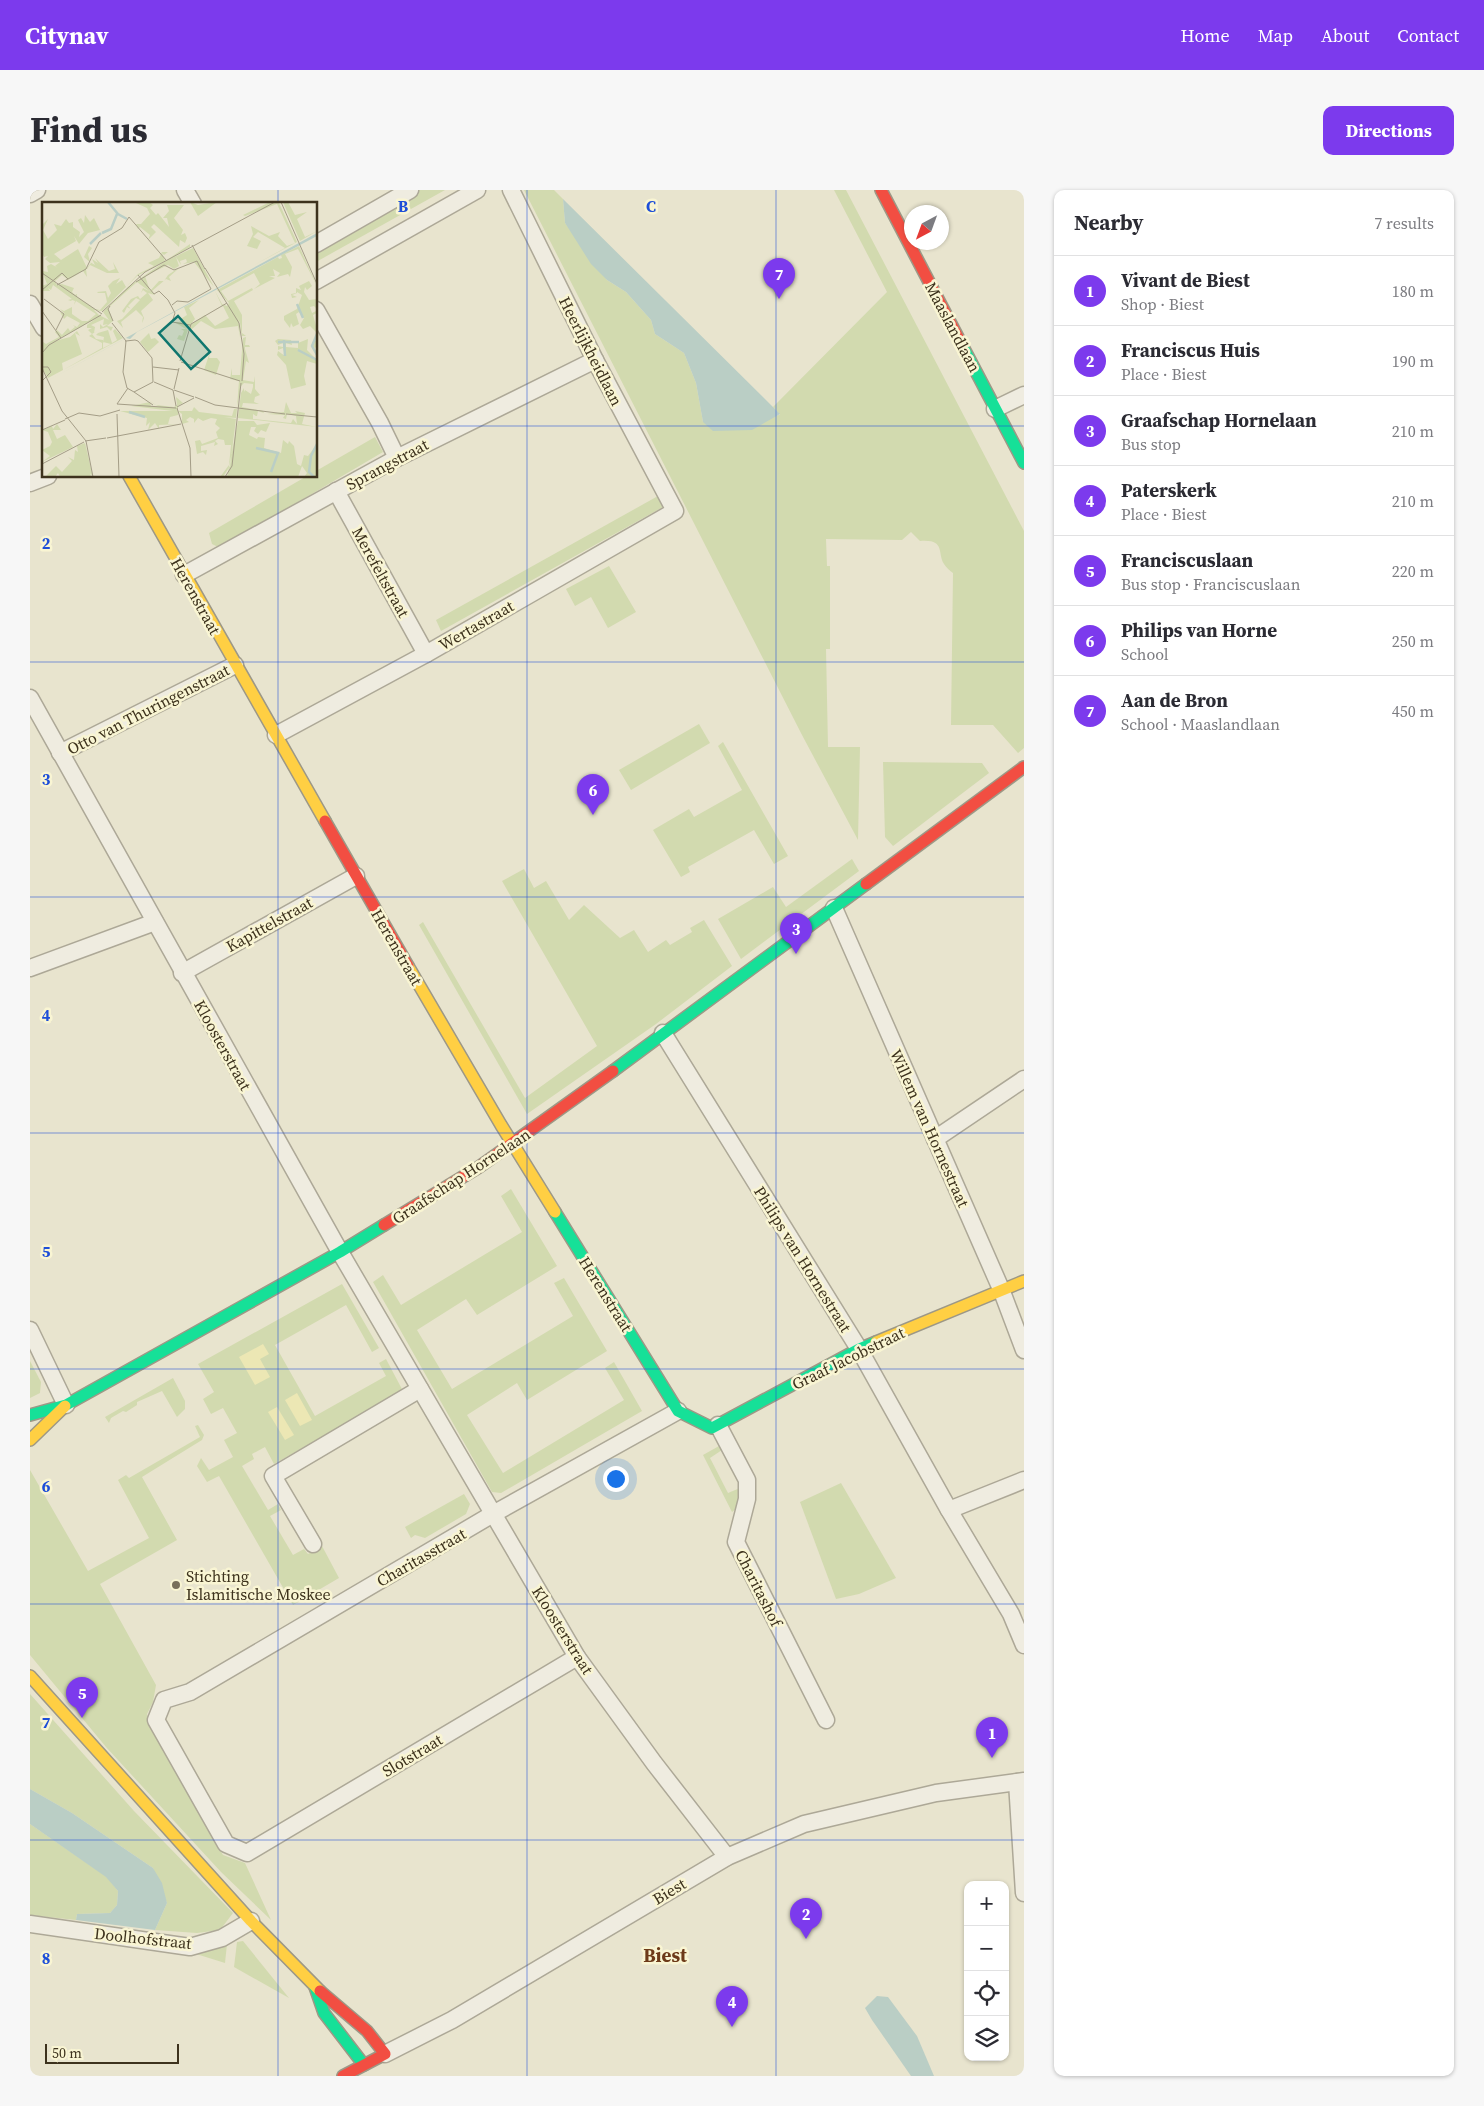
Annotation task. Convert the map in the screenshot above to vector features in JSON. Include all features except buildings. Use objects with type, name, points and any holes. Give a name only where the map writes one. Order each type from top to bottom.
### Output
[{"type":"street","points":[[30,194],[37,190]]},
{"type":"street","points":[[185,190],[192,202]]},
{"type":"street","points":[[318,243],[410,190]]},
{"type":"street","points":[[318,280],[477,190]]},
{"type":"street","name":"Heerlijkheidlaan","points":[[511,190],[594,360],[675,511]]},
{"type":"street","name":"Maaslandlaan","points":[[881,190],[1024,464]]},
{"type":"street","points":[[30,304],[42,325]]},
{"type":"street","points":[[318,314],[380,423],[397,458]]},
{"type":"street","name":"Sprangstraat","points":[[184,575],[397,458],[594,360]]},
{"type":"street","points":[[995,409],[1024,395]]},
{"type":"street","points":[[30,483],[43,478]]},
{"type":"street","name":"Herenstraat","points":[[130,478],[356,876],[513,1144],[678,1411]]},
{"type":"street","name":"Merefeltstraat","points":[[336,491],[426,654]]},
{"type":"street","name":"Wertastraat","points":[[276,735],[426,654],[675,511]]},
{"type":"street","name":"Otto van Thuringenstraat","points":[[60,753],[235,665]]},
{"type":"street","name":"Kloosterstraat","points":[[30,698],[36,723],[60,753],[340,1252],[577,1657],[654,1763],[727,1857]]},
{"type":"street","name":"Graafschap Hornelaan","points":[[30,1415],[66,1405],[340,1252],[513,1144],[1024,767]]},
{"type":"street","name":"Kapittelstraat","points":[[182,973],[356,876]]},
{"type":"street","name":"Willem van Hornestraat","points":[[834,908],[1001,1289],[1024,1350]]},
{"type":"street","points":[[30,968],[155,922]]},
{"type":"street","name":"Philips van Hornestraat","points":[[664,1033],[859,1349],[949,1510],[1017,1612],[1024,1645]]},
{"type":"street","points":[[935,1139],[1024,1079]]},
{"type":"street","name":"Graaf Jacobstraat","points":[[718,1425],[859,1349],[1024,1280]]},
{"type":"street","points":[[30,1330],[66,1405]]},
{"type":"street","points":[[313,1544],[273,1476],[420,1389]]},
{"type":"street","name":"Graafschap Hornelaan","points":[[30,1440],[66,1405]]},
{"type":"street","points":[[678,1411],[712,1428],[718,1425]]},
{"type":"street","name":"Charitasstraat","points":[[247,1853],[226,1844],[156,1720],[164,1700],[190,1692],[493,1514],[678,1411]]},
{"type":"street","name":"Charitashof","points":[[718,1425],[747,1480],[747,1499],[736,1542],[826,1720]]},
{"type":"street","points":[[949,1510],[1024,1480]]},
{"type":"street","name":"Slotstraat","points":[[247,1853],[577,1657]]},
{"type":"street","points":[[30,1676],[251,1921],[314,1986],[367,2031],[385,2054]]},
{"type":"street","points":[[1020,1782],[1024,1893]]},
{"type":"street","name":"Biest","points":[[343,2076],[452,2020],[727,1857],[804,1824],[936,1793],[1020,1782]]},
{"type":"street","name":"Doolhofstraat","points":[[30,1924],[190,1947],[222,1938],[251,1921]]},
{"type":"street","points":[[314,1986],[324,2013],[364,2065]]},
{"type":"green space","points":[[412,190],[445,190],[318,261],[318,242]]},
{"type":"green space","points":[[524,190],[554,190],[563,199],[565,223],[607,280],[626,292],[651,320],[655,334],[684,353],[696,383],[703,422],[780,415],[773,407],[887,292],[834,190],[846,190],[1024,531],[1024,748],[1018,753],[993,725],[951,725],[953,573],[944,564],[937,544],[920,541],[911,532],[902,540],[826,539],[827,566],[830,566],[830,649],[826,649],[828,747],[860,747],[858,840],[802,735]]},
{"type":"green space","points":[[375,437],[383,452],[220,548],[212,544],[209,533],[304,478],[318,478],[318,470]]},
{"type":"green space","points":[[658,496],[663,507],[441,631],[436,620]]},
{"type":"green space","points":[[609,566],[636,612],[608,628],[591,597],[575,606],[566,589]]},
{"type":"green space","points":[[699,724],[710,743],[631,790],[619,770]]},
{"type":"green space","points":[[723,742],[788,856],[774,864],[754,830],[688,867],[690,872],[681,877],[653,830],[689,809],[694,817],[742,790],[718,746]]},
{"type":"green space","points":[[883,762],[982,763],[989,773],[893,846],[885,837]]},
{"type":"green space","points":[[852,859],[859,871],[741,959],[718,919],[773,887],[786,907]]},
{"type":"green space","points":[[524,869],[534,888],[546,881],[569,920],[584,905],[620,938],[634,930],[648,952],[666,940],[670,945],[692,932],[690,928],[704,920],[732,966],[656,1024],[527,1114],[419,925],[423,922],[525,1098],[597,1046],[502,881]]},
{"type":"green space","points":[[511,1189],[557,1266],[477,1315],[466,1299],[417,1330],[452,1389],[573,1316],[554,1283],[564,1278],[607,1351],[527,1400],[517,1383],[467,1415],[503,1473],[624,1400],[605,1368],[614,1362],[642,1411],[501,1493],[492,1492],[373,1282],[383,1275],[401,1305],[522,1232],[501,1196]]},
{"type":"green space","points":[[342,1284],[379,1348],[372,1352],[346,1305],[275,1345],[315,1416],[386,1376],[379,1363],[386,1359],[403,1391],[274,1464],[265,1447],[252,1454],[254,1459],[242,1466],[268,1510],[278,1504],[281,1510],[270,1516],[293,1555],[304,1549],[308,1554],[322,1546],[339,1578],[293,1605],[219,1476],[207,1482],[197,1466],[201,1458],[209,1470],[233,1457],[224,1440],[237,1433],[223,1408],[211,1414],[203,1399],[214,1392],[198,1364]]},
{"type":"green space","points":[[30,1361],[41,1382],[40,1393],[30,1398]]},
{"type":"green space","points":[[173,1378],[185,1401],[185,1409],[177,1417],[162,1391],[137,1402],[137,1405],[126,1412],[123,1411],[111,1418],[109,1423],[105,1417]]},
{"type":"green space","points":[[198,1425],[204,1435],[202,1440],[142,1477],[177,1540],[100,1584],[156,1685],[153,1702],[147,1714],[150,1727],[223,1855],[245,1863],[271,1920],[221,1872],[106,1747],[30,1655],[30,1470],[88,1571],[149,1538],[118,1480],[126,1475],[129,1478],[200,1437],[195,1426]]},
{"type":"green space","points":[[719,1446],[722,1450],[710,1458],[728,1493],[740,1488],[736,1509],[732,1512],[703,1455]]},
{"type":"green space","points":[[841,1483],[896,1578],[859,1594],[836,1599],[800,1502]]},
{"type":"green space","points":[[464,1494],[470,1504],[466,1514],[425,1538],[415,1535],[411,1538],[405,1527]]},
{"type":"green space","points":[[30,1694],[134,1811],[233,1913],[220,1930],[197,1933],[155,1930],[167,1903],[153,1868],[72,1813],[30,1789]]},
{"type":"green space","points":[[30,1824],[107,1877],[118,1891],[117,1905],[110,1913],[77,1914],[76,1920],[30,1915]]},
{"type":"green space","points":[[243,1941],[289,1998],[234,1967],[237,1942]]},
{"type":"green space","points":[[227,1944],[225,1963],[193,1953]]},
{"type":"sand","points":[[263,1344],[269,1354],[260,1359],[270,1377],[255,1385],[239,1357]]},
{"type":"sand","points":[[297,1393],[312,1420],[300,1426],[285,1400]]},
{"type":"sand","points":[[277,1407],[294,1435],[285,1440],[268,1412]]},
{"type":"shaded area","points":[[563,199],[780,414],[752,430],[713,431],[703,422],[696,383],[684,353],[655,334],[651,320],[626,292],[607,280],[591,264],[565,223]]},
{"type":"shaded area","points":[[30,1789],[72,1813],[153,1868],[162,1883],[167,1903],[155,1930],[76,1920],[77,1914],[110,1913],[117,1905],[118,1891],[106,1877],[30,1824]]},
{"type":"shaded area","points":[[877,1996],[888,1997],[917,2036],[934,2076],[911,2076],[865,2008]]},
{"type":"traffic: fast","points":[[962,345],[1024,463]]},
{"type":"traffic: fast","points":[[613,1071],[866,884]]},
{"type":"traffic: fast","points":[[555,1212],[678,1411],[712,1428],[859,1349],[876,1342]]},
{"type":"traffic: fast","points":[[30,1415],[66,1405],[340,1252],[384,1225]]},
{"type":"traffic: fast","points":[[315,1987],[324,2013],[364,2065]]},
{"type":"traffic: slow","points":[[130,478],[325,821]]},
{"type":"traffic: slow","points":[[408,966],[501,1125],[555,1212]]},
{"type":"traffic: slow","points":[[876,1342],[1024,1281]]},
{"type":"traffic: slow","points":[[30,1440],[65,1406]]},
{"type":"traffic: slow","points":[[30,1676],[251,1921],[320,1991]]},
{"type":"traffic: jam","points":[[881,190],[962,345]]},
{"type":"traffic: jam","points":[[866,884],[1024,767]]},
{"type":"traffic: jam","points":[[325,821],[408,966]]},
{"type":"traffic: jam","points":[[384,1225],[479,1167],[613,1071]]},
{"type":"traffic: jam","points":[[320,1991],[367,2031],[385,2054],[343,2076]]},
{"type":"place","name":"Aan de Bron","points":[[779,299]]},
{"type":"place","name":"Philips van Horne","points":[[593,815]]},
{"type":"place","name":"Graafschap Hornelaan","points":[[796,954]]},
{"type":"place","name":"Stichting Islamitische Moskee","points":[[176,1585]]},
{"type":"place","name":"Franciscuslaan","points":[[82,1718]]},
{"type":"place","name":"Vivant de Biest","points":[[992,1758]]},
{"type":"place","name":"Franciscus Huis","points":[[806,1939]]},
{"type":"place","name":"Paterskerk","points":[[732,2027]]},
{"type":"district","name":"Biest","points":[[665,1955]]}]
